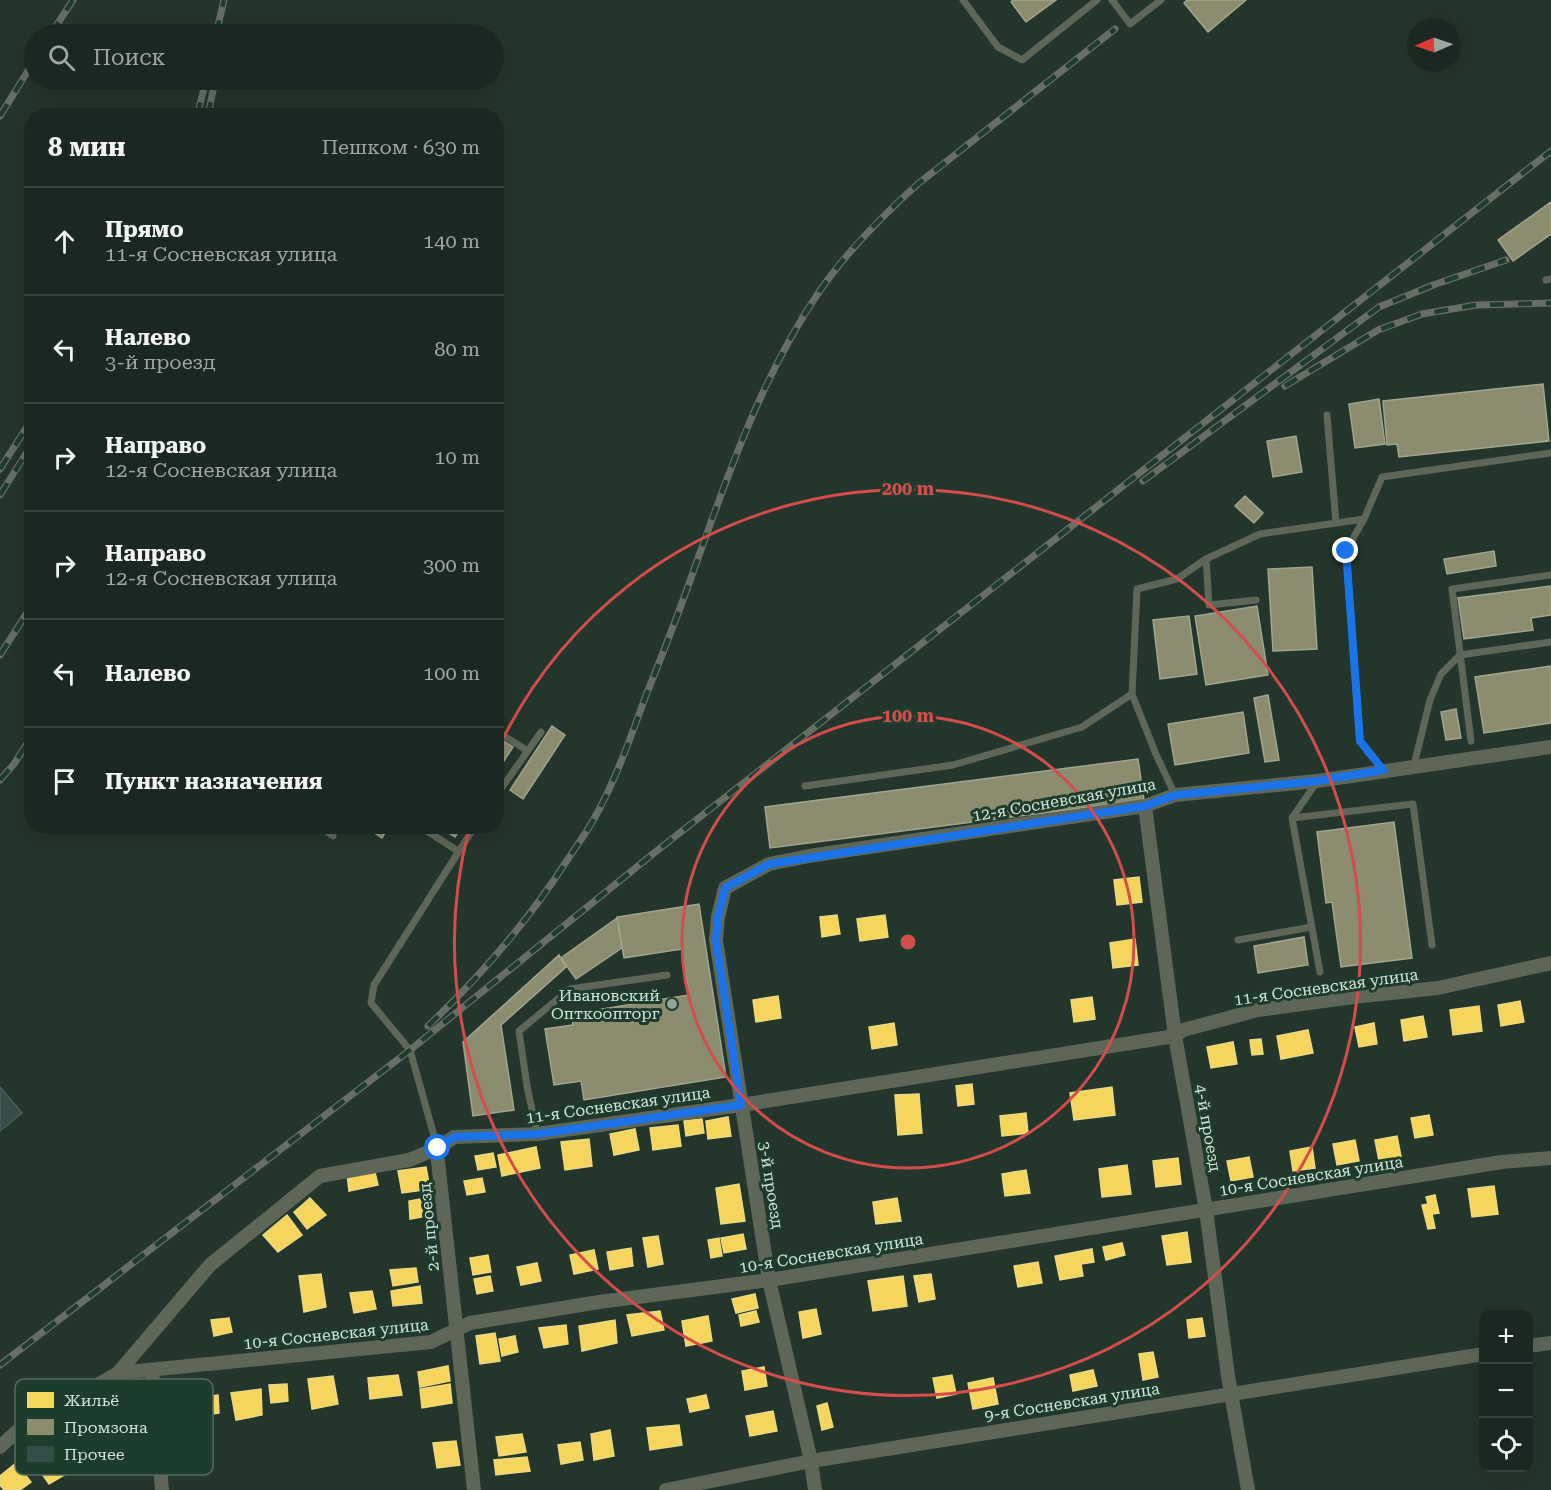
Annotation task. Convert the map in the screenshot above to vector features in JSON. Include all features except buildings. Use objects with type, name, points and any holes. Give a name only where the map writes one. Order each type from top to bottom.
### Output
[{"type":"street","name":"12-я Сосневская улица","points":[[718,917],[725,888],[769,864],[1145,806],[1175,795],[1317,781],[1414,765],[1551,747]]},
{"type":"street","name":"4-й проезд","points":[[1145,806],[1175,1036],[1206,1210],[1231,1394],[1248,1490]]},
{"type":"street","name":"3-й проезд","points":[[718,917],[716,940],[769,1280],[811,1461],[815,1490]]},
{"type":"street","name":"11-я Сосневская улица","points":[[108,1379],[118,1373],[210,1264],[320,1176],[410,1160],[454,1137],[537,1134],[741,1105],[1175,1036],[1182,1030],[1257,1010],[1438,988],[1551,963]]},
{"type":"street","name":"2-й проезд","points":[[437,1146],[474,1490]]},
{"type":"street","name":"10-я Сосневская улица","points":[[118,1373],[431,1342],[470,1323],[769,1280],[1502,1162],[1551,1158]]},
{"type":"street","points":[[1533,1345],[1551,1343]]},
{"type":"street","name":"9-я Сосневская улица","points":[[666,1490],[811,1461],[1479,1355]]},
{"type":"street","points":[[152,1370],[153,1379]]},
{"type":"street","name":"11-я Сосневская улица","points":[[0,1447],[15,1433]]},
{"type":"street","points":[[161,1475],[162,1490]]},
{"type":"lane","points":[[963,0],[998,47],[1022,60],[1097,0]]},
{"type":"lane","points":[[1112,0],[1130,24],[1161,0]]},
{"type":"lane","points":[[1327,415],[1336,523]]},
{"type":"lane","points":[[1383,770],[1360,741],[1346,551],[1364,519],[1382,477],[1551,453]]},
{"type":"lane","points":[[1175,795],[1132,694],[1137,589],[1177,579],[1206,560],[1260,534],[1364,519]]},
{"type":"lane","points":[[1206,560],[1209,605],[1256,600]]},
{"type":"lane","points":[[1471,741],[1452,589],[1551,575]]},
{"type":"lane","points":[[1414,765],[1430,700],[1441,674],[1460,655],[1551,642]]},
{"type":"lane","points":[[805,786],[953,765],[1082,727],[1132,694]]},
{"type":"lane","points":[[504,786],[541,732]]},
{"type":"lane","points":[[504,736],[528,751]]},
{"type":"lane","points":[[1317,781],[1292,819],[1320,972]]},
{"type":"lane","points":[[1292,819],[1413,804],[1432,945]]},
{"type":"lane","points":[[431,834],[458,851]]},
{"type":"lane","name":"2-й проезд","points":[[437,1146],[410,1050],[371,1003],[374,986],[470,834]]},
{"type":"lane","points":[[1238,940],[1312,927]]},
{"type":"lane","points":[[537,1134],[519,1031],[570,989],[667,975]]},
{"type":"railway","points":[[57,24],[73,0]]},
{"type":"railway","points":[[218,24],[224,0]]},
{"type":"railway","points":[[428,1026],[467,987],[520,926],[553,882],[595,817],[628,744],[746,431],[779,360],[819,292],[866,234],[919,183],[1115,29]]},
{"type":"railway","points":[[0,116],[24,77]]},
{"type":"railway","points":[[199,108],[204,90]]},
{"type":"railway","points":[[210,108],[213,90]]},
{"type":"railway","points":[[0,1365],[410,1050],[654,853],[1551,151]]},
{"type":"railway","points":[[1143,481],[1379,307],[1506,260]]},
{"type":"railway","points":[[1285,386],[1378,330],[1422,314],[1476,305],[1551,303]]},
{"type":"railway","points":[[0,469],[24,432]]},
{"type":"railway","points":[[0,495],[24,457]]},
{"type":"railway","points":[[0,655],[24,618]]},
{"type":"railway","points":[[0,780],[24,748]]},
{"type":"place","name":"Ивановский Опткоопторг","points":[[672,1004]]},
{"type":"route","points":[[438,1148],[454,1137],[537,1134],[741,1105],[716,940],[718,917],[725,888],[769,864],[809,856],[1145,806],[1175,795],[1317,781],[1383,770],[1360,741],[1346,551]]}]
